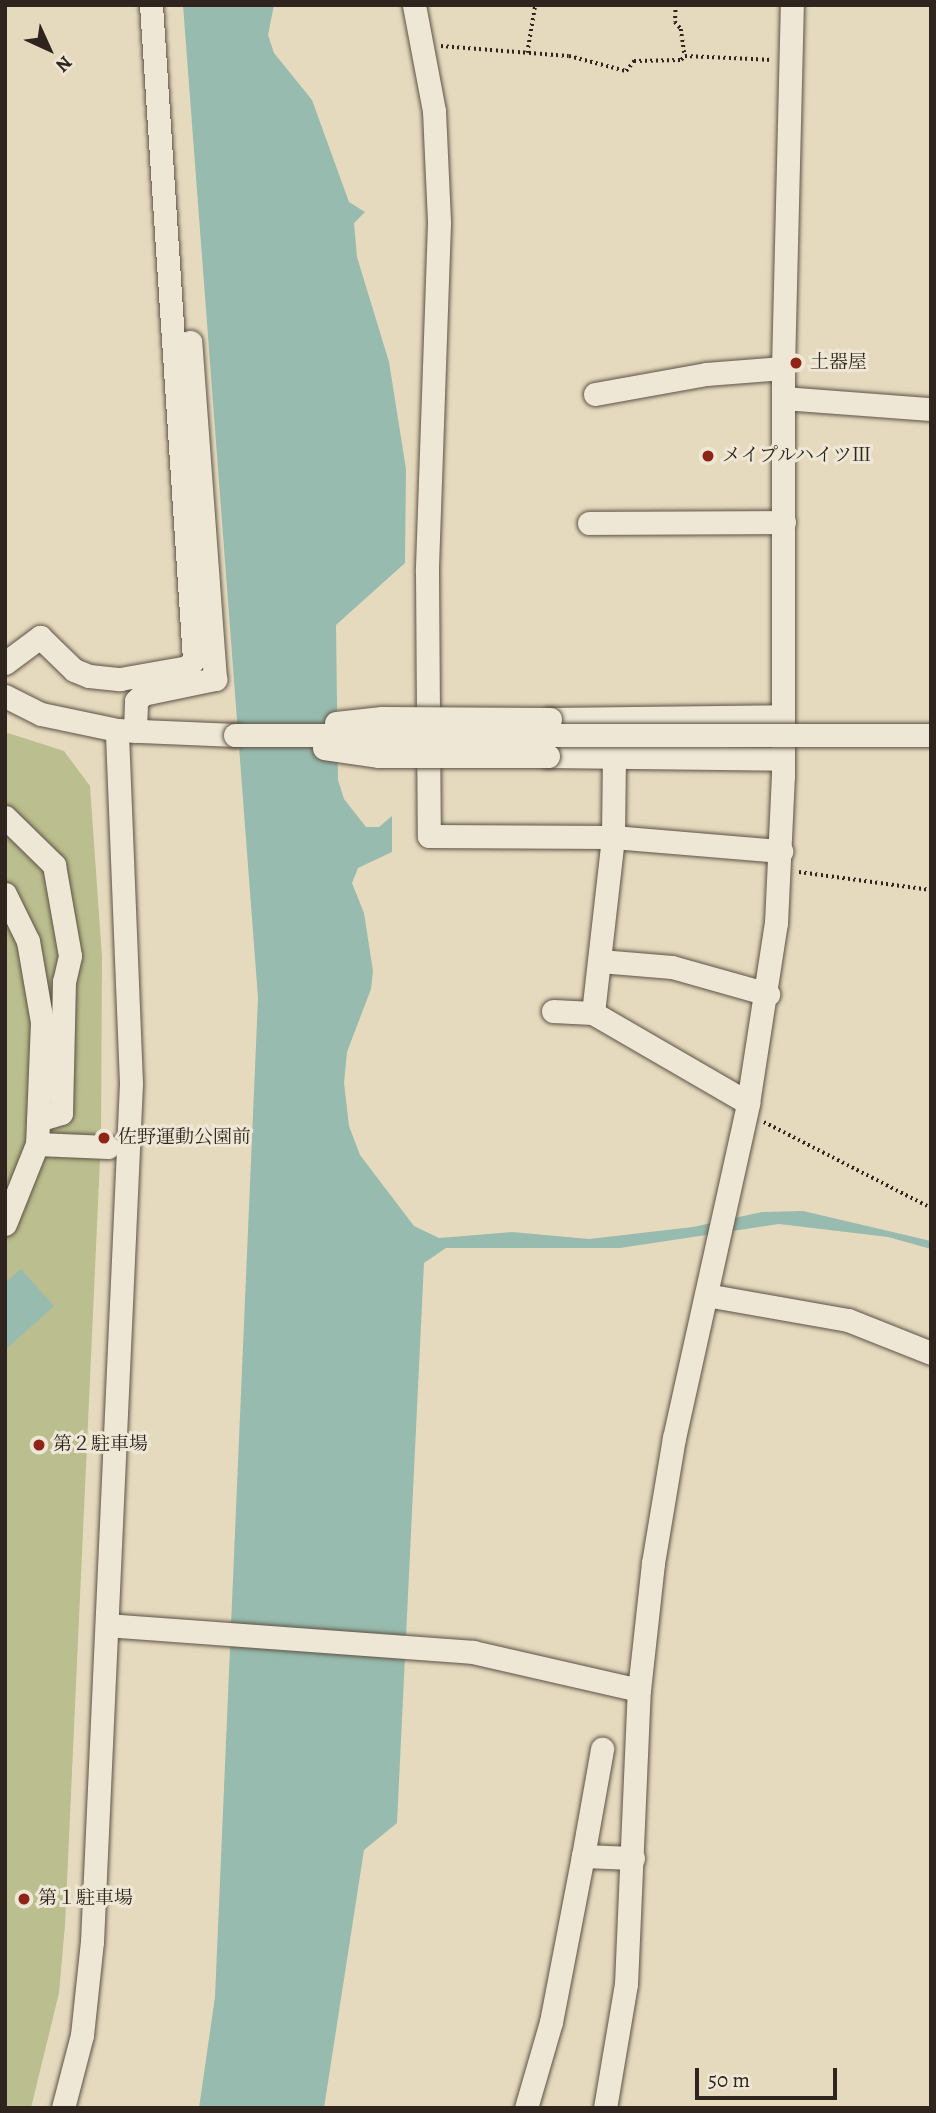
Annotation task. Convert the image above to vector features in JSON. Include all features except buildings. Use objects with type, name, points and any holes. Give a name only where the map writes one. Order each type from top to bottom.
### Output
[{"type":"street","points":[[5,663],[40,637],[74,670],[89,676],[120,680],[188,667],[194,659],[151,5]]},
{"type":"street","points":[[63,2108],[87,1998],[107,1625],[131,1083],[126,730],[136,701],[143,694],[215,679],[164,5]]},
{"type":"street","points":[[414,5],[434,111],[439,223],[427,572],[429,836],[613,837],[780,860]]},
{"type":"street","points":[[606,2108],[626,1984],[639,1690],[665,1488],[747,1109],[768,994],[780,860],[783,759],[783,368],[792,5]]},
{"type":"street","points":[[595,394],[706,373],[783,368]]},
{"type":"street","points":[[783,398],[931,409]]},
{"type":"street","points":[[589,523],[783,522]]},
{"type":"street","points":[[5,696],[41,714],[126,730],[235,735],[931,735]]},
{"type":"street","points":[[235,735],[382,718],[783,716]]},
{"type":"street","points":[[235,735],[380,756],[783,759]]},
{"type":"street","points":[[593,1013],[613,837],[614,756]]},
{"type":"street","points":[[5,817],[54,865],[70,956],[64,981],[61,1113],[38,1120]]},
{"type":"street","points":[[5,894],[28,941],[38,984],[42,1022],[37,1144],[22,1193],[5,1224]]},
{"type":"street","points":[[600,961],[672,967],[768,994]]},
{"type":"street","points":[[553,1011],[593,1013],[747,1109]]},
{"type":"street","points":[[37,1144],[108,1147]]},
{"type":"street","points":[[706,1295],[848,1320],[931,1353]]},
{"type":"street","points":[[107,1625],[407,1646],[526,1660],[639,1690]]},
{"type":"street","points":[[526,2108],[551,2022],[602,1749]]},
{"type":"street","points":[[583,1856],[633,1858]]},
{"type":"path","points":[[527,53],[536,5]]},
{"type":"path","points":[[676,5],[675,22],[681,29],[685,56]]},
{"type":"path","points":[[423,44],[569,56],[626,71],[634,61],[681,60],[685,56],[791,61]]},
{"type":"path","points":[[780,860],[931,890]]},
{"type":"path","points":[[747,1109],[931,1208]]},
{"type":"green space","points":[[5,732],[64,751],[90,786],[102,957],[101,1138],[65,1925],[59,1993],[31,2108],[5,2108]]},
{"type":"water","points":[[183,5],[274,5],[268,35],[274,53],[312,100],[349,202],[365,212],[354,223],[357,257],[389,362],[406,469],[405,563],[336,625],[338,780],[344,799],[366,827],[379,827],[392,816],[392,852],[358,868],[352,883],[364,913],[373,971],[371,989],[347,1052],[344,1083],[349,1126],[360,1155],[414,1226],[439,1238],[512,1232],[589,1239],[693,1227],[762,1212],[803,1211],[931,1241],[931,1249],[888,1237],[779,1224],[620,1248],[446,1248],[424,1263],[397,1823],[364,1850],[324,2108],[199,2108],[215,1997],[258,998]]},
{"type":"water","points":[[21,1269],[54,1306],[5,1350],[5,1283]]},
{"type":"place","name":"土器屋","points":[[796,363]]},
{"type":"place","name":"メイプルハイツⅢ","points":[[708,456]]},
{"type":"place","name":"佐野運動公園前","points":[[104,1138]]},
{"type":"place","name":"第２駐車場","points":[[39,1445]]},
{"type":"place","name":"第１駐車場","points":[[24,1899]]}]
